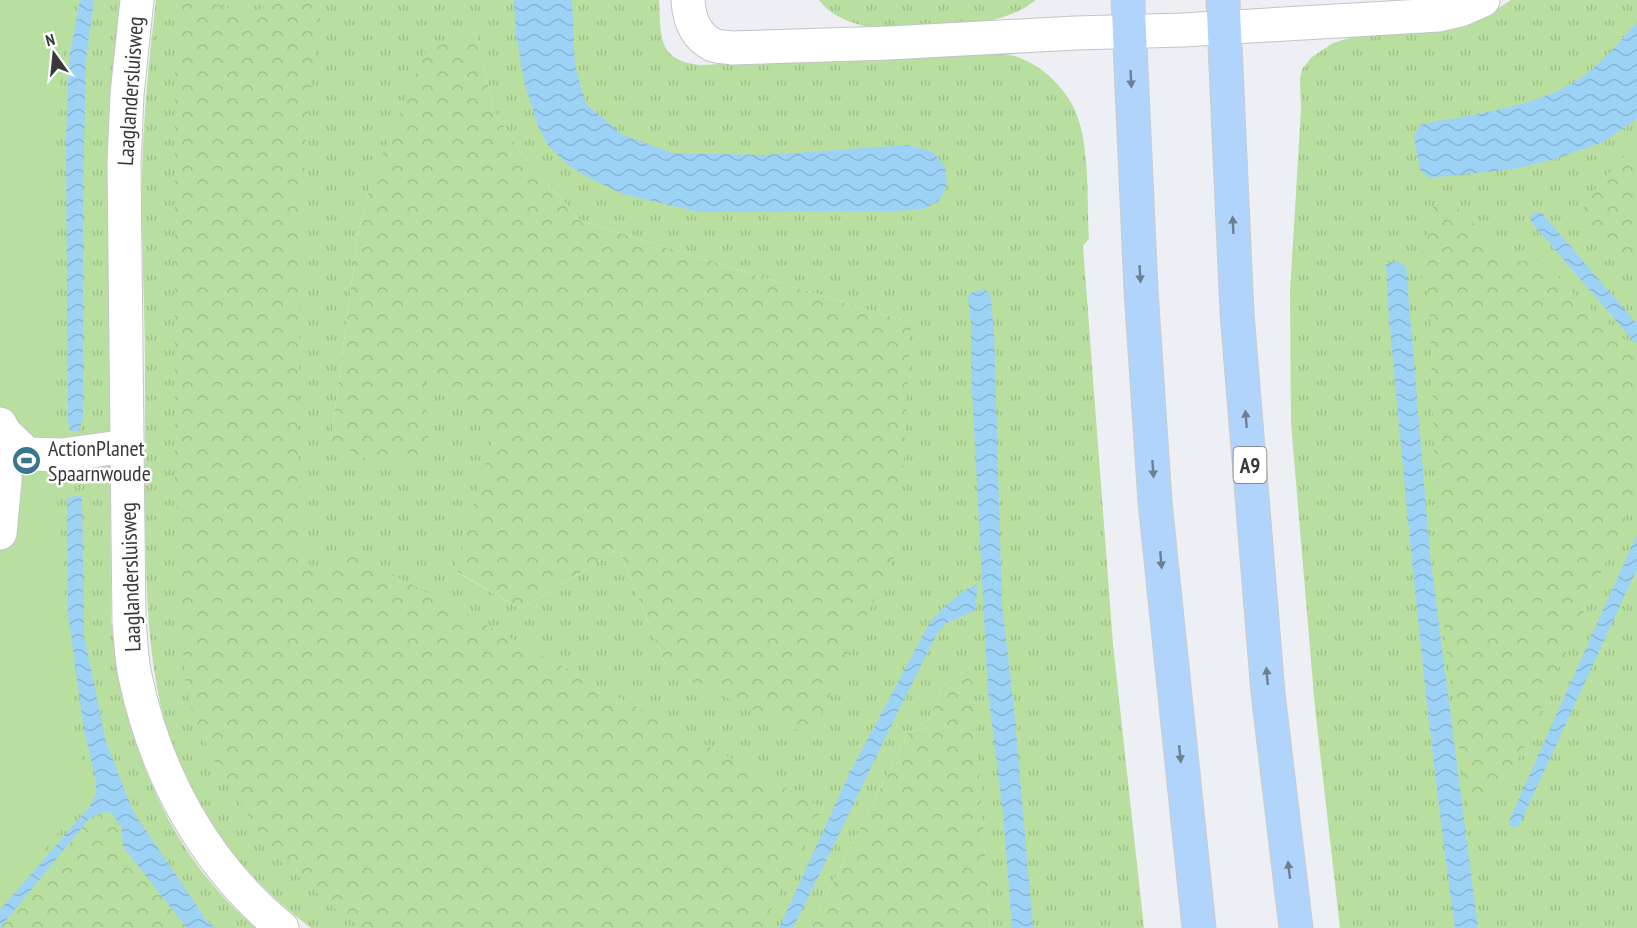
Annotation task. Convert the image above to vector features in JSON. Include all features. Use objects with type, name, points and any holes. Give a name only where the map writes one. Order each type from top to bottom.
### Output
[{"type":"highway","name":"A9","points":[[1224,14],[1237,313],[1268,693],[1296,928]]},
{"type":"highway","points":[[1128,16],[1141,290],[1155,502],[1199,928]]},
{"type":"street","name":"Laaglandersluisweg","points":[[137,0],[127,94],[124,163],[129,622],[135,674],[146,721],[161,761],[182,806],[209,853],[239,889],[282,928]]},
{"type":"street","points":[[688,0],[689,15],[698,33],[714,45],[732,48],[1128,16],[1439,15],[1460,10],[1483,0]]},
{"type":"street","points":[[3,429],[27,454],[62,455],[127,446]]},
{"type":"street","points":[[0,533],[5,481],[3,429]]},
{"type":"green space","points":[[0,0],[121,0],[110,95],[109,128],[111,620],[117,663],[138,748],[173,827],[196,863],[224,897],[256,928],[0,928]]},
{"type":"green space","name":"ActionPlanet Spaarnwoude","points":[[0,0],[71,0],[59,89],[56,150],[57,232],[49,289],[56,486],[74,725],[79,751],[92,786],[90,795],[0,903]]},
{"type":"green space","points":[[156,0],[659,0],[660,25],[664,44],[676,58],[687,63],[701,65],[971,52],[1004,54],[1024,59],[1051,78],[1066,95],[1076,113],[1086,158],[1089,239],[1083,246],[1113,644],[1144,928],[990,928],[971,667],[943,686],[925,728],[908,733],[813,922],[813,928],[311,928],[271,895],[219,837],[192,793],[181,769],[164,718],[154,667],[148,616],[145,538],[142,202],[145,111]],"holes":[[[476,32],[493,108],[520,152],[581,221],[911,323],[668,671],[619,549],[521,609],[455,571],[498,426],[421,361],[331,440],[358,233],[371,182]]]},
{"type":"green space","points":[[185,0],[215,4],[244,16],[280,0],[323,0],[308,110],[301,219],[298,450],[302,551],[320,581],[350,551],[822,808],[762,928],[363,928],[340,913],[273,854],[219,770],[195,721],[185,686],[175,475],[175,68]]},
{"type":"green space","points":[[819,0],[1036,0],[1010,15],[981,22],[886,29],[867,27],[844,19],[830,11]]},
{"type":"green space","points":[[1511,0],[1637,0],[1637,928],[1340,928],[1315,708],[1291,423],[1290,291],[1301,109],[1300,79],[1302,69],[1312,57],[1333,43],[1359,35],[1494,11]]},
{"type":"green space","points":[[476,31],[493,108],[520,152],[581,221],[911,323],[899,547],[811,736],[668,671],[619,549],[521,609],[454,570],[497,426],[422,362],[430,460],[376,465],[331,440],[358,233],[371,182],[426,51]]},
{"type":"green space","points":[[1637,142],[1637,272],[1595,234],[1582,216],[1587,198]]},
{"type":"green space","points":[[1438,201],[1452,203],[1476,226],[1493,253],[1509,262],[1542,260],[1581,301],[1616,330],[1637,354],[1637,492],[1508,783],[1468,820],[1438,581],[1437,482],[1429,297],[1420,274],[1422,249],[1428,229],[1426,216]]},
{"type":"green space","points":[[972,666],[990,928],[813,928],[813,922],[908,733],[925,728],[943,686]]},
{"type":"green space","points":[[103,811],[112,813],[121,827],[124,848],[187,928],[0,928],[89,819]]},
{"type":"water","points":[[80,0],[94,0],[86,59],[83,195],[83,417],[79,431],[70,431],[68,421],[66,142],[69,58]]},
{"type":"water","points":[[514,0],[572,0],[575,66],[586,104],[623,135],[673,153],[765,155],[908,145],[933,152],[945,166],[947,185],[939,201],[923,209],[897,211],[698,212],[623,194],[568,165],[547,144],[538,126],[525,85],[516,35]]},
{"type":"water","points":[[1637,22],[1637,119],[1603,142],[1558,158],[1514,169],[1430,178],[1420,170],[1414,137],[1420,125],[1509,107],[1552,93],[1590,71]]},
{"type":"water","points":[[1536,212],[1542,213],[1637,324],[1637,345],[1532,223],[1530,216]]},
{"type":"water","points":[[1398,261],[1406,267],[1430,554],[1478,928],[1455,928],[1435,773],[1388,306],[1386,264]]},
{"type":"water","points":[[984,289],[990,293],[994,331],[1002,605],[1014,707],[1033,928],[1012,928],[1003,813],[988,692],[968,298],[970,293]]},
{"type":"water","points":[[82,496],[84,636],[106,742],[133,811],[207,921],[216,928],[187,928],[124,848],[121,827],[112,813],[103,812],[89,819],[0,928],[0,910],[91,805],[96,793],[96,781],[84,730],[68,614],[67,497]]},
{"type":"water","points":[[1637,534],[1637,569],[1519,826],[1514,828],[1510,826],[1509,821]]},
{"type":"water","points":[[977,584],[976,610],[945,624],[937,634],[793,928],[779,928],[849,774],[930,622],[952,600]]},
{"type":"place","name":"ActionPlanet Spaarnwoude","points":[[27,461]]}]
